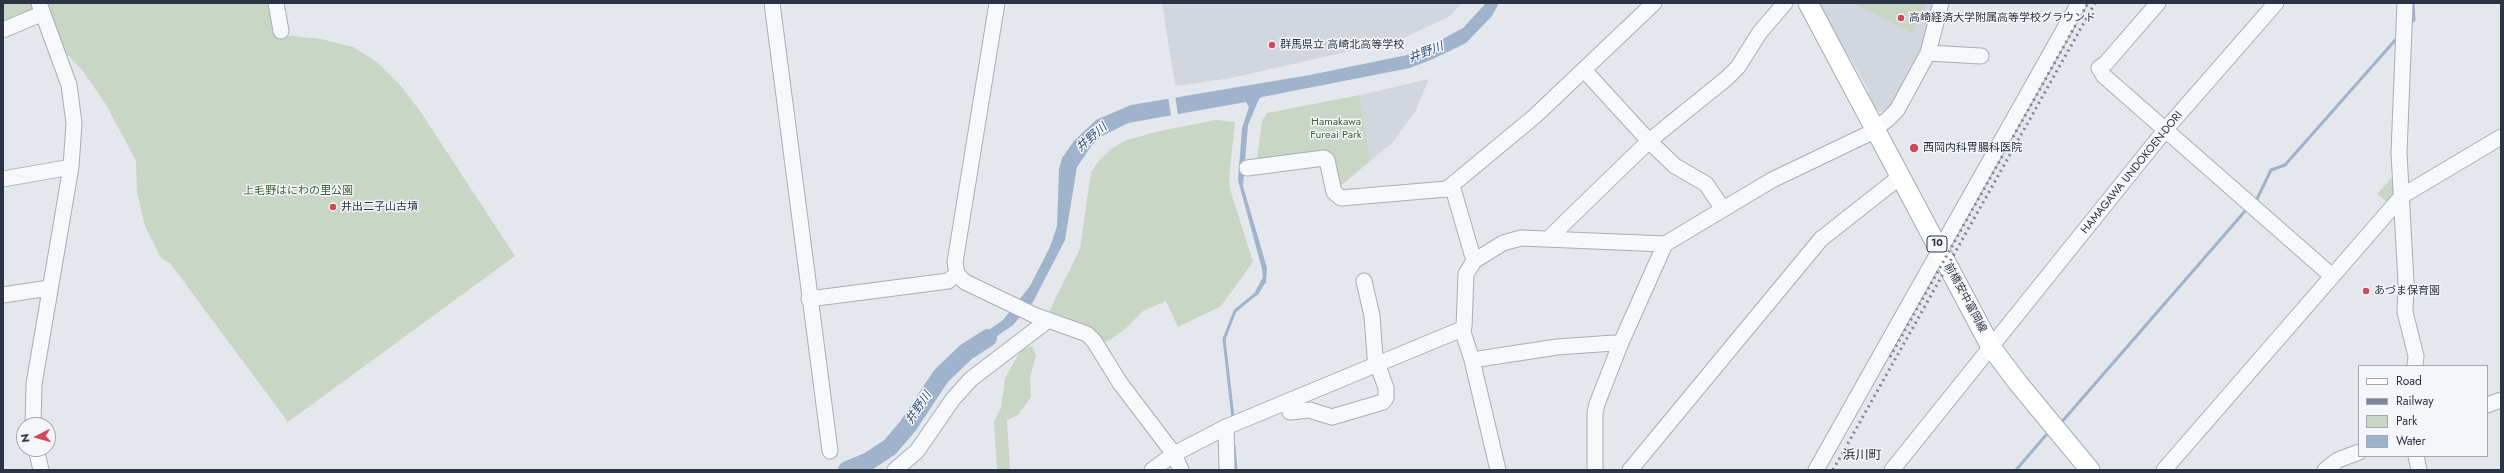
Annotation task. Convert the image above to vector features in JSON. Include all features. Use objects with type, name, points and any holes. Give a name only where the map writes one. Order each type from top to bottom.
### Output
[{"type":"main road","name":"前橋安中富岡線","points":[[1808,3],[1876,128],[1991,347],[2018,383],[2090,470]]},
{"type":"street","points":[[276,3],[281,31]]},
{"type":"street","points":[[772,3],[809,299],[830,451]]},
{"type":"street","points":[[996,3],[955,262],[957,274],[965,282],[1040,318],[1081,331],[1094,341],[1120,382],[1174,454],[1181,470]]},
{"type":"street","points":[[1247,164],[1324,158],[1327,160],[1334,192],[1341,198],[1442,190],[1452,185],[1535,116],[1654,3]]},
{"type":"street","points":[[1548,239],[1649,141],[1738,67],[1760,32],[1785,3]]},
{"type":"street","points":[[1595,470],[1595,413],[1620,345],[1665,244],[1772,180],[1866,135],[1897,110],[1928,54],[1941,3]]},
{"type":"street","points":[[1816,470],[2079,3]]},
{"type":"street","points":[[2158,3],[2106,63],[2099,68],[2104,76],[2332,276]]},
{"type":"street","name":"HAMAGAWA UNDOKOEN-DORI","points":[[1892,470],[2166,129],[2276,3]]},
{"type":"street","points":[[2405,3],[2400,153],[2406,283],[2405,312],[2416,356],[2416,365]]},
{"type":"street","points":[[3,30],[40,8],[71,96],[74,123],[71,167],[49,288],[34,384],[33,417]]},
{"type":"street","points":[[1928,54],[1981,56]]},
{"type":"street","points":[[1584,70],[1649,141],[1675,166],[1706,184],[1723,208]]},
{"type":"street","points":[[2164,470],[2402,196],[2501,137]]},
{"type":"street","points":[[3,179],[71,167]]},
{"type":"street","points":[[1630,470],[1821,239],[1901,176]]},
{"type":"street","points":[[1452,185],[1474,261]]},
{"type":"street","points":[[1498,470],[1472,360],[1462,329],[1466,274],[1474,261],[1512,240],[1548,239],[1665,244]]},
{"type":"street","points":[[809,299],[948,281],[957,274]]},
{"type":"street","points":[[1289,402],[1290,412],[1308,410],[1332,417],[1383,402],[1386,398],[1386,388],[1378,363],[1372,316],[1364,281]]},
{"type":"street","points":[[3,295],[49,288]]},
{"type":"street","points":[[895,470],[917,451],[957,394],[971,379],[1040,318]]},
{"type":"street","points":[[1152,470],[1174,454],[1231,425],[1462,329]]},
{"type":"street","points":[[1472,360],[1557,347],[1614,343],[1620,345]]},
{"type":"street","points":[[2488,405],[2501,400]]},
{"type":"street","points":[[1227,470],[1231,425]]},
{"type":"street","points":[[2325,470],[2338,460],[2358,452]]},
{"type":"street","points":[[38,457],[41,470]]},
{"type":"street","points":[[2416,457],[2419,470]]},
{"type":"shaded area","name":"群馬県立 高崎北高等学校","points":[[1162,3],[1462,3],[1450,16],[1399,40],[1231,78],[1177,86],[1175,84]]},
{"type":"shaded area","points":[[1818,3],[1938,3],[1925,53],[1894,103],[1887,110],[1880,112],[1875,108],[1867,95],[1869,91],[1846,51],[1843,51]]},
{"type":"shaded area","points":[[1429,79],[1415,112],[1393,142],[1370,161],[1360,95]]},
{"type":"green space","name":"上毛野はにわの里公園","points":[[3,3],[272,3],[281,35],[321,39],[353,47],[377,62],[400,85],[420,111],[515,256],[288,422],[170,263],[161,258],[145,226],[137,193],[136,161],[105,103],[83,71],[62,49],[48,13],[3,24]]},
{"type":"green space","name":"高崎経済大学附属高等学校グラウンド","points":[[1853,3],[1927,3],[1912,33]]},
{"type":"green space","name":"Hamakawa Fureai Park","points":[[1360,95],[1370,161],[1337,189],[1332,163],[1265,162],[1257,159],[1262,121],[1267,113]]},
{"type":"green space","points":[[1216,120],[1235,122],[1229,178],[1230,189],[1253,262],[1221,306],[1178,327],[1166,301],[1143,311],[1126,328],[1110,340],[1101,343],[1093,332],[1083,324],[1049,312],[1080,249],[1091,172],[1098,162],[1111,149],[1127,140],[1160,131]]},
{"type":"green space","points":[[2397,172],[2398,192],[2389,204],[2377,194]]},
{"type":"green space","points":[[1032,346],[1036,355],[1030,377],[1031,397],[1018,415],[1007,420],[1010,470],[997,470],[994,422],[1001,408],[1005,378],[1021,350]]},
{"type":"water","points":[[1486,3],[1499,3],[1492,16],[1466,43],[1433,59],[1410,68],[1262,97],[1259,99],[1248,125],[1243,186],[1267,268],[1266,282],[1257,296],[1255,292],[1263,277],[1262,269],[1238,180],[1242,128],[1249,107],[1246,102],[1128,123],[1102,136],[1092,145],[1077,167],[1065,240],[1033,302],[1013,325],[990,341],[969,354],[964,347],[1003,320],[1030,286],[1050,247],[1057,226],[1059,169],[1062,158],[1074,141],[1096,120],[1131,105],[1310,75],[1407,55],[1437,42],[1463,28]]},
{"type":"pier","points":[[1175,95],[1178,115],[1171,116],[1168,96]]},
{"type":"waterway","points":[[2409,24],[2414,20],[2413,3]]},
{"type":"waterway","points":[[2256,201],[2271,170],[2285,165],[2398,37]]},
{"type":"waterway","points":[[2060,424],[2246,210]]},
{"type":"waterway","points":[[1233,418],[1224,339],[1235,311],[1258,292]]},
{"type":"waterway","name":"井野川","points":[[847,470],[869,461],[890,447],[908,426],[941,376],[966,352],[988,338]]},
{"type":"waterway","points":[[2016,470],[2046,435]]},
{"type":"waterway","points":[[1234,446],[1236,470]]},
{"type":"railway","points":[[1890,357],[2088,3]]},
{"type":"railway","points":[[1833,470],[2095,3]]},
{"type":"place","name":"高崎経済大学附属高等学校グラウンド","points":[[1901,18]]},
{"type":"place","name":"群馬県立 高崎北高等学校","points":[[1272,45]]},
{"type":"place","name":"西岡内科胃腸科医院","points":[[1914,148]]},
{"type":"place","name":"井出二子山古墳","points":[[333,207]]},
{"type":"place","name":"あづま保育園","points":[[2366,291]]},
{"type":"district","name":"浜川町","points":[[1862,456]]}]
